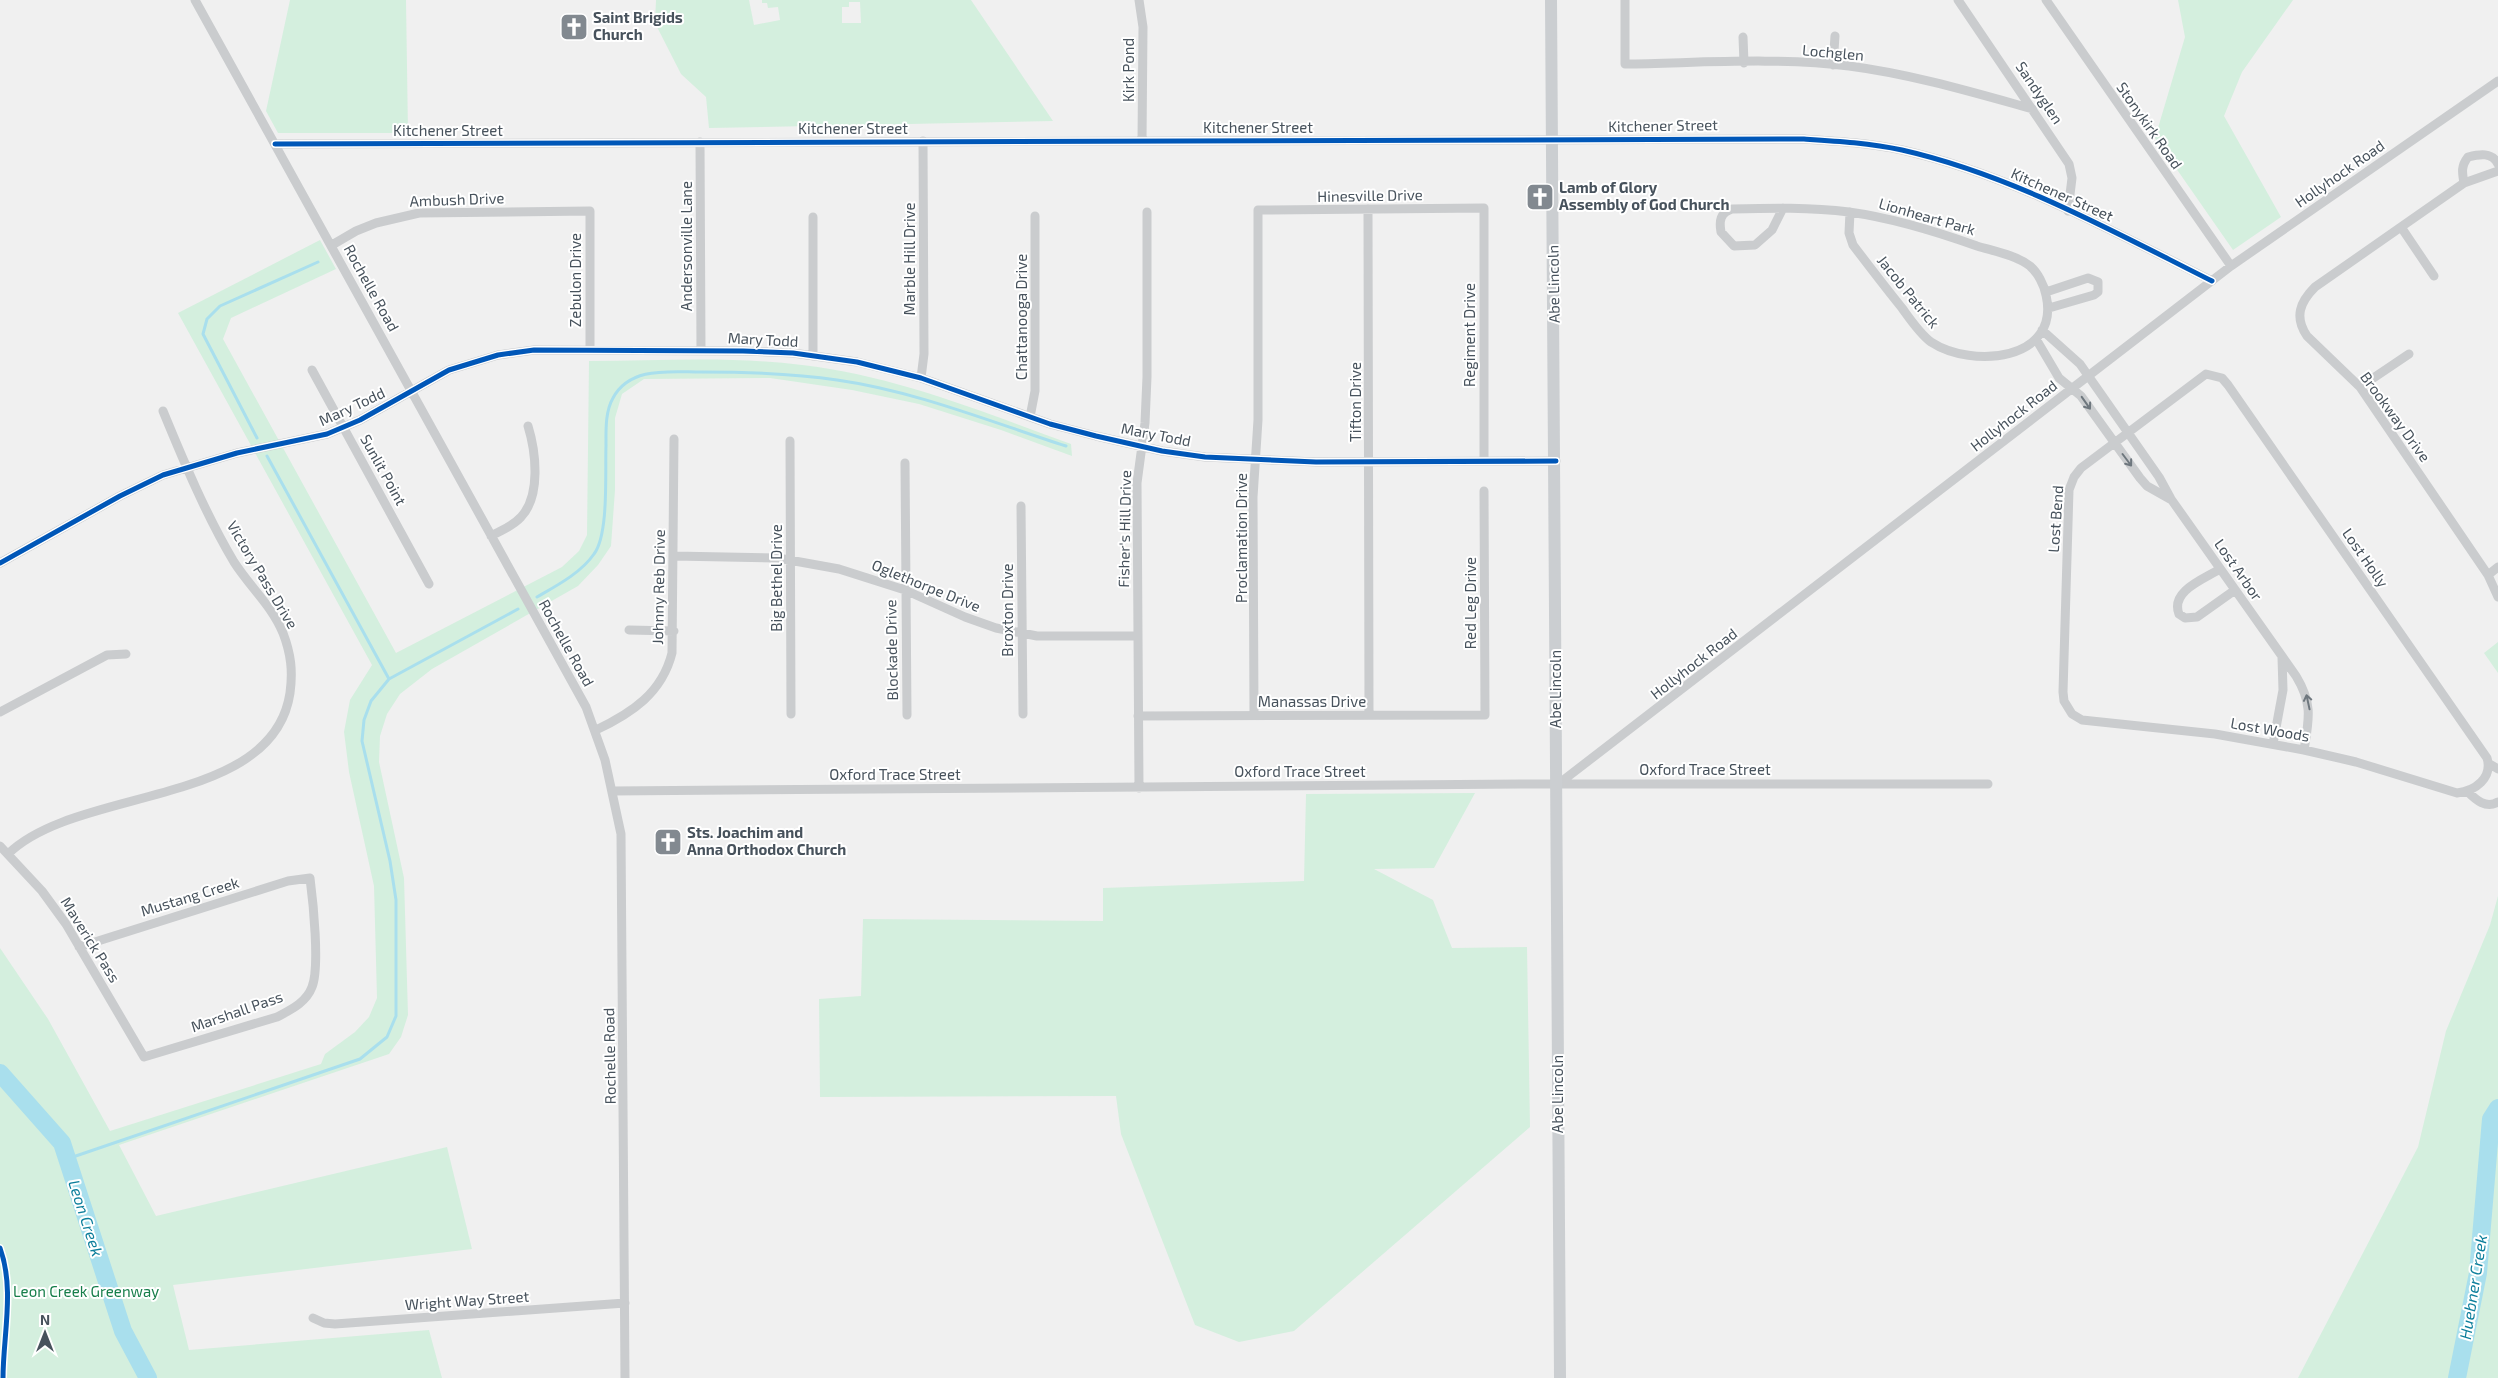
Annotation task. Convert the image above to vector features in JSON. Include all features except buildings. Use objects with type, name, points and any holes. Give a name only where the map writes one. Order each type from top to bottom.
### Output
[{"type":"street","name":"Rochelle Road","points":[[195,0],[412,389],[586,707],[596,730],[613,791],[621,834],[625,1378]]},
{"type":"street","name":"Kirk Pond","points":[[1139,0],[1143,28],[1142,141]]},
{"type":"street","name":"Abe Lincoln","points":[[1552,0],[1560,1378]]},
{"type":"street","name":"Lochglen","points":[[1625,0],[1626,64],[1744,63],[1833,65],[1895,74],[2033,109]]},
{"type":"street","name":"Sandyglen","points":[[1958,0],[2070,164],[2072,178],[2068,210]]},
{"type":"street","name":"Stonykirk Road","points":[[2046,0],[2231,266]]},
{"type":"street","points":[[1833,65],[1835,36]]},
{"type":"street","points":[[1743,37],[1744,63]]},
{"type":"street","name":"Hollyhock Road","points":[[1556,785],[2231,266],[2498,82]]},
{"type":"street","name":"Kitchener Street","points":[[276,144],[1772,137],[1890,148],[1963,166],[2041,197],[2212,281]]},
{"type":"street","name":"Marble Hill Drive","points":[[921,378],[924,354],[923,141]]},
{"type":"street","name":"Andersonville Lane","points":[[700,142],[702,350]]},
{"type":"street","points":[[2464,183],[2463,164],[2468,157],[2492,156],[2498,164]]},
{"type":"street","name":"Brookway Drive","points":[[2498,171],[2464,183],[2401,226],[2315,287],[2305,297],[2300,307],[2300,327],[2360,387],[2488,575],[2498,598]]},
{"type":"street","name":"Hinesville Drive","points":[[1258,210],[1484,208]]},
{"type":"street","name":"Regiment Drive","points":[[1484,208],[1484,461]]},
{"type":"street","name":"Lionheart Park","points":[[1783,208],[1772,230],[1754,246],[1734,246],[1721,232],[1721,217],[1724,212],[1732,209],[1783,208],[1850,212],[1928,229],[2016,259],[2030,266],[2046,292],[2048,308],[2042,330]]},
{"type":"street","name":"Tifton Drive","points":[[1368,209],[1369,715]]},
{"type":"street","name":"Proclamation Drive","points":[[1254,715],[1255,461],[1258,420],[1258,210]]},
{"type":"street","name":"Ambush Drive","points":[[332,245],[356,231],[376,223],[419,213],[590,211]]},
{"type":"street","name":"Zebulon Drive","points":[[590,211],[590,349]]},
{"type":"street","name":"Fisher's Hill Drive","points":[[1139,788],[1137,483],[1148,377],[1147,212]]},
{"type":"street","name":"Jacob Patrick","points":[[1850,212],[1849,233],[1853,245],[1930,341],[1950,351],[1972,357],[1989,358],[2020,350],[2036,339],[2042,330]]},
{"type":"street","name":"Chattanooga Drive","points":[[1030,416],[1035,391],[1035,216]]},
{"type":"street","points":[[813,217],[813,356]]},
{"type":"street","points":[[2401,226],[2434,276]]},
{"type":"street","points":[[2046,292],[2088,278],[2098,282],[2098,292],[2094,296],[2048,308]]},
{"type":"street","points":[[2072,283],[2076,301]]},
{"type":"street","points":[[2042,330],[2074,357],[2087,377]]},
{"type":"street","points":[[2036,339],[2059,378],[2072,389]]},
{"type":"street","points":[[2048,358],[2062,347]]},
{"type":"street","name":"Mary Todd","points":[[0,563],[120,496],[163,475],[236,453],[308,439],[344,427],[448,370],[498,355],[534,350],[702,350],[813,356],[857,362],[921,378],[1030,416],[1096,436],[1204,457],[1255,461],[1556,461]]},
{"type":"street","points":[[2360,387],[2409,354]]},
{"type":"street","name":"Sunlit Point","points":[[312,370],[430,584]]},
{"type":"street","name":"Lost Bend","points":[[2068,707],[2063,692],[2069,490],[2074,477],[2080,468],[2202,376],[2214,374]]},
{"type":"street","name":"Lost Holly","points":[[2214,374],[2222,378],[2228,385],[2488,763],[2498,769]]},
{"type":"street","name":"Lost Arbor","points":[[2087,377],[2159,477],[2170,499],[2296,676],[2309,704],[2310,717],[2304,750]]},
{"type":"street","name":"Lost Arbor","points":[[2072,389],[2081,396],[2147,486],[2170,499]]},
{"type":"street","name":"Victory Pass Drive","points":[[8,854],[19,842],[50,826],[230,770],[258,751],[281,720],[288,703],[292,678],[292,661],[283,632],[264,601],[234,561],[186,467],[163,411]]},
{"type":"street","points":[[491,536],[522,517],[531,500],[534,486],[533,446],[528,426]]},
{"type":"street","name":"Johnny Reb Drive","points":[[596,730],[639,706],[658,687],[670,662],[674,631],[674,439]]},
{"type":"street","name":"Big Bethel Drive","points":[[790,442],[791,714]]},
{"type":"street","name":"Blockade Drive","points":[[906,463],[905,590],[907,716]]},
{"type":"street","name":"Red Leg Drive","points":[[1484,491],[1485,715]]},
{"type":"street","name":"Broxton Drive","points":[[1021,506],[1022,714]]},
{"type":"street","name":"Oglethorpe Drive","points":[[674,556],[791,559],[839,569],[905,590],[965,617],[996,628],[1046,636],[1138,636]]},
{"type":"street","points":[[2488,575],[2498,567]]},
{"type":"street","points":[[2220,569],[2181,594],[2177,602],[2179,614],[2185,618],[2197,617],[2235,590]]},
{"type":"street","points":[[630,630],[674,631]]},
{"type":"street","points":[[0,712],[107,655],[126,654]]},
{"type":"street","points":[[2273,744],[2283,690],[2282,657]]},
{"type":"street","name":"Lost Woods","points":[[2068,707],[2077,718],[2087,721],[2160,727],[2304,750],[2356,762],[2457,793],[2468,792],[2479,802],[2488,804],[2498,802]]},
{"type":"street","name":"Manassas Drive","points":[[1138,716],[1485,715]]},
{"type":"street","points":[[2468,792],[2482,782],[2488,763]]},
{"type":"street","name":"Oxford Trace Street","points":[[613,791],[1988,784]]},
{"type":"street","name":"Maverick Pass","points":[[0,846],[42,891],[79,947],[144,1058]]},
{"type":"street","name":"Mustang Creek","points":[[79,947],[288,880],[310,878]]},
{"type":"street","name":"Marshall Pass","points":[[144,1058],[277,1017],[296,1007],[305,998],[312,987],[314,969],[314,905],[310,878]]},
{"type":"street","name":"Wright Way Street","points":[[313,1318],[324,1323],[336,1324],[625,1303]]},
{"type":"green space","points":[[290,0],[406,0],[408,133],[278,133],[266,111]]},
{"type":"green space","points":[[656,0],[749,0],[754,25],[780,20],[778,7],[768,8],[767,3],[762,3],[762,0],[971,0],[1053,121],[709,128],[706,97],[681,74],[655,23]],"holes":[[[849,2],[860,2],[861,23],[842,23],[842,7],[849,7]]]},
{"type":"green space","points":[[2178,0],[2293,0],[2242,72],[2224,116],[2281,217],[2233,250],[2155,138],[2185,37]]},
{"type":"green space","name":"Leon Creek Greenway","points":[[320,240],[336,269],[231,318],[223,339],[396,653],[562,567],[579,551],[587,535],[589,361],[749,361],[776,362],[837,370],[905,386],[1071,444],[1072,456],[1001,430],[919,404],[852,390],[770,378],[644,379],[622,394],[615,418],[615,490],[611,546],[598,565],[578,586],[432,669],[400,694],[387,714],[380,736],[379,762],[404,878],[408,1015],[401,1037],[389,1054],[119,1145],[156,1216],[447,1147],[472,1249],[173,1285],[189,1350],[429,1330],[442,1378],[0,1378],[0,948],[48,1019],[110,1131],[321,1064],[325,1054],[355,1032],[369,1017],[377,998],[374,886],[349,772],[344,732],[350,700],[372,665],[178,313]]},
{"type":"green space","points":[[2498,642],[2498,673],[2484,653]]},
{"type":"green space","points":[[1475,793],[1434,868],[1374,869],[1433,900],[1452,948],[1527,947],[1530,1127],[1294,1331],[1239,1342],[1195,1325],[1121,1134],[1116,1096],[820,1097],[819,999],[861,996],[863,919],[1103,921],[1103,888],[1304,881],[1306,794]]},
{"type":"green space","points":[[2498,896],[2498,1378],[2298,1378],[2418,1147],[2446,1031],[2490,925]]},
{"type":"waterway","points":[[257,438],[203,334],[207,319],[220,306],[318,262]]},
{"type":"waterway","points":[[537,597],[582,567],[589,561],[599,545],[604,518],[606,486],[607,415],[610,403],[620,388],[630,380],[640,376],[664,372],[735,372],[786,374],[837,380],[924,399],[1066,446]]},
{"type":"waterway","points":[[267,456],[389,679]]},
{"type":"waterway","points":[[67,1159],[360,1059],[387,1037],[396,1016],[396,900],[390,861],[362,741],[364,720],[371,701],[389,679],[518,609]]},
{"type":"waterway","name":"Leon Creek","points":[[0,1073],[62,1143],[123,1331],[148,1378]]},
{"type":"waterway","name":"Huebner Creek","points":[[2457,1378],[2478,1273],[2491,1119],[2498,1108]]},
{"type":"cycle path","points":[[275,144],[1804,139],[1865,144],[1902,150],[1983,174],[2061,206],[2212,281]]},
{"type":"cycle path","points":[[0,563],[120,496],[163,475],[237,453],[327,434],[360,420],[449,370],[498,355],[534,350],[743,351],[793,353],[857,362],[921,378],[1050,424],[1162,451],[1205,457],[1316,462],[1556,461]]},
{"type":"cycle path","points":[[0,1248],[7,1280],[8,1296],[3,1378]]},
{"type":"place","name":"Saint Brigids Church","points":[[574,27]]},
{"type":"place","name":"Lamb of Glory Assembly of God Church","points":[[1540,197]]},
{"type":"place","name":"Sts. Joachim and Anna Orthodox Church","points":[[668,842]]}]
